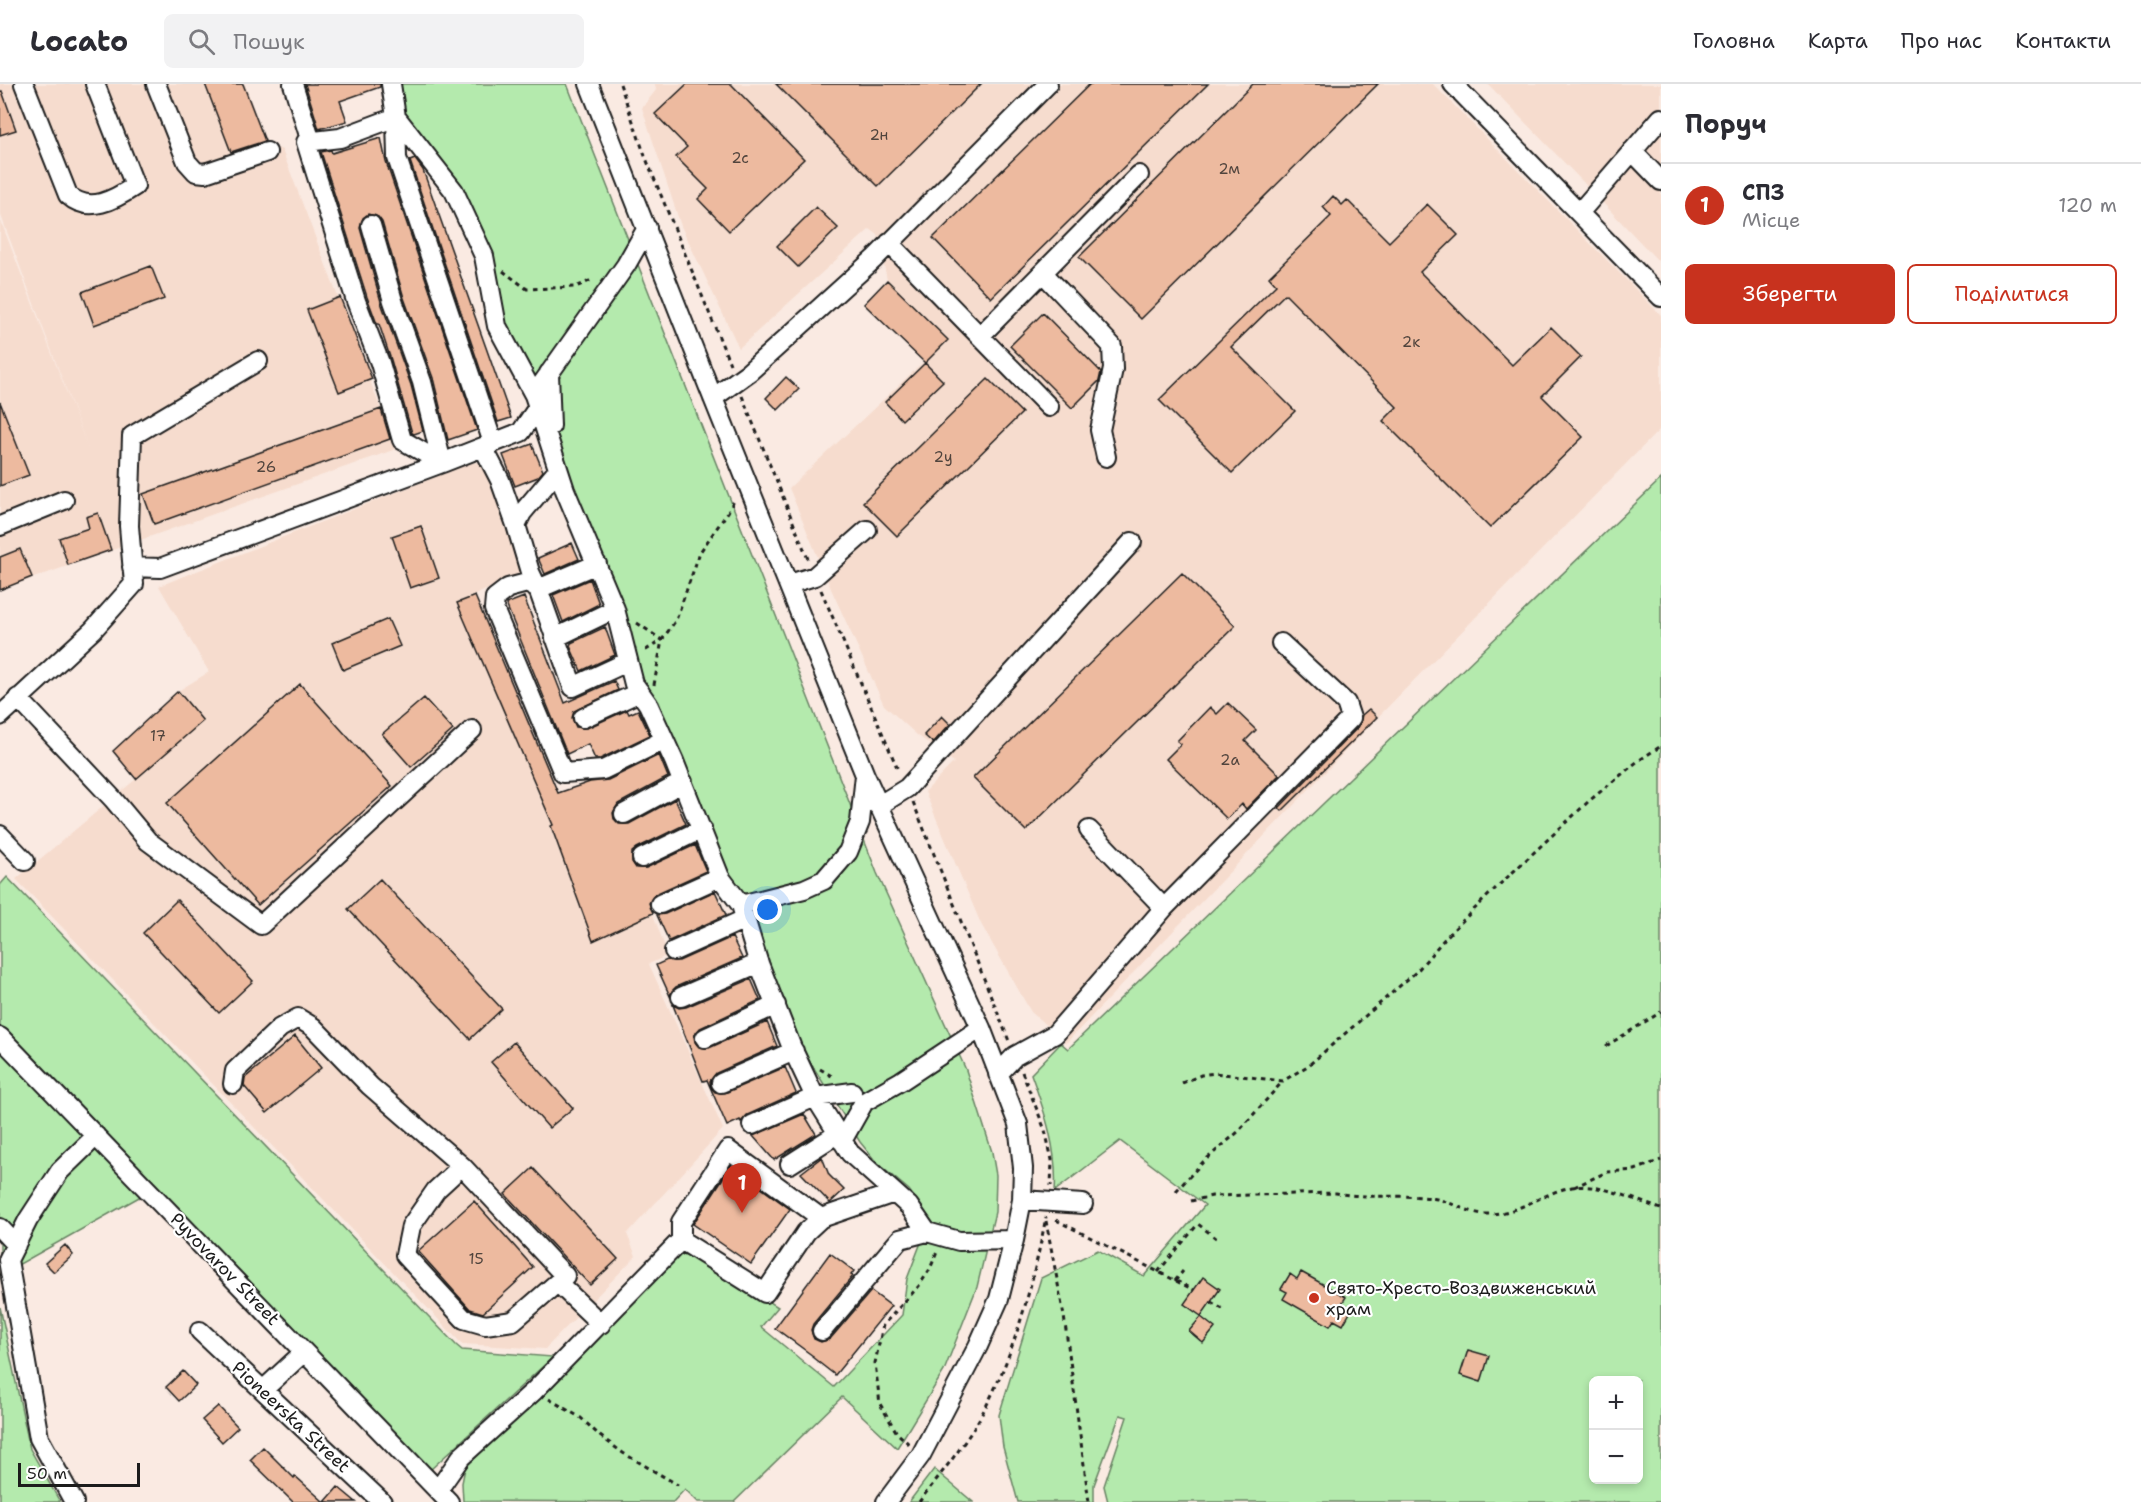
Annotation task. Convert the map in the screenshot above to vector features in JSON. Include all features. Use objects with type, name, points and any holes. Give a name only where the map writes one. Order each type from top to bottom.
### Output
[{"type":"street","points":[[24,84],[68,195],[76,202],[96,206],[118,198],[135,186],[94,84]]},
{"type":"street","points":[[156,84],[187,162],[196,172],[205,174],[267,152]]},
{"type":"street","points":[[293,84],[311,142]]},
{"type":"street","points":[[391,84],[396,117],[397,158],[530,572],[573,687],[627,662]]},
{"type":"street","points":[[712,398],[737,381],[889,243],[1048,84]]},
{"type":"street","points":[[1453,84],[1661,297]]},
{"type":"street","points":[[596,86],[712,398],[878,807],[981,1028],[1018,1124],[1023,1168],[1022,1200],[999,1299],[978,1346],[921,1455],[886,1502]]},
{"type":"street","points":[[396,117],[340,138],[306,142],[356,300],[380,363],[402,440],[442,463]]},
{"type":"street","points":[[396,117],[454,191],[484,256],[497,326],[536,401],[555,461],[615,609],[634,684],[644,698],[683,782],[720,877],[743,912],[759,963],[815,1097],[850,1154],[909,1206],[935,1234]]},
{"type":"street","points":[[1579,213],[1661,118]]},
{"type":"street","points":[[1632,151],[1661,181]]},
{"type":"street","points":[[980,336],[1138,175]]},
{"type":"street","points":[[370,225],[393,301],[422,382],[442,463]]},
{"type":"street","points":[[132,567],[160,568],[521,432],[549,373],[626,265],[647,228]]},
{"type":"street","points":[[889,243],[1049,407]]},
{"type":"street","points":[[1042,273],[1112,346],[1113,369],[1100,430],[1106,457]]},
{"type":"street","points":[[0,716],[93,630],[134,584],[129,526],[132,436],[258,361]]},
{"type":"street","points":[[516,525],[555,461],[549,373]]},
{"type":"street","points":[[0,526],[64,500]]},
{"type":"street","points":[[789,584],[815,576],[867,530]]},
{"type":"street","points":[[878,807],[906,788],[1132,542]]},
{"type":"street","points":[[538,589],[597,564]]},
{"type":"street","points":[[538,589],[527,583],[508,588],[495,598],[494,609],[563,773],[603,770],[664,740]]},
{"type":"street","points":[[555,638],[615,609]]},
{"type":"street","points":[[998,1074],[1015,1056],[1055,1034],[1164,908],[1351,718],[1346,703],[1281,643]]},
{"type":"street","points":[[18,698],[113,799],[148,841],[261,925],[472,730]]},
{"type":"street","points":[[583,718],[644,698]]},
{"type":"street","points":[[674,951],[743,912],[824,880],[848,852],[860,822],[865,775]]},
{"type":"street","points":[[624,814],[683,782]]},
{"type":"street","points":[[642,858],[702,829]]},
{"type":"street","points":[[1089,830],[1164,908]]},
{"type":"street","points":[[0,835],[25,861]]},
{"type":"street","points":[[660,904],[720,877]]},
{"type":"street","points":[[681,997],[759,963]]},
{"type":"street","points":[[705,1038],[776,1005]]},
{"type":"street","points":[[233,1084],[235,1071],[280,1028],[298,1018],[313,1027],[370,1086],[462,1166],[566,1276],[513,1321],[485,1325],[464,1319],[405,1255],[411,1226],[436,1190],[462,1166]]},
{"type":"street","points":[[790,1164],[840,1138],[864,1102],[901,1081],[981,1028]]},
{"type":"street","name":"Pyvovarov Street","points":[[0,1036],[444,1496]]},
{"type":"street","points":[[722,1083],[794,1051]]},
{"type":"street","points":[[753,1125],[815,1097],[852,1092]]},
{"type":"street","points":[[74,1502],[39,1438],[8,1260],[28,1220],[60,1171],[96,1136]]},
{"type":"street","points":[[444,1496],[461,1456],[534,1391],[681,1240],[681,1222],[728,1150],[821,1218]]},
{"type":"street","points":[[681,1240],[765,1293],[806,1232],[821,1218],[894,1193]]},
{"type":"street","points":[[1022,1200],[1047,1212],[1083,1204]]},
{"type":"street","points":[[0,1228],[16,1245]]},
{"type":"street","points":[[822,1331],[900,1239],[935,1234],[959,1241],[1014,1240]]},
{"type":"street","points":[[558,1283],[601,1324]]},
{"type":"street","name":"Pioneerska Street","points":[[200,1331],[382,1502]]},
{"type":"street","points":[[262,1390],[304,1352]]},
{"type":"path","points":[[620,84],[645,156],[815,576],[906,788],[1045,1130],[1052,1160],[1047,1212],[1037,1264],[997,1382],[971,1432],[920,1502]]},
{"type":"path","points":[[484,256],[527,289],[576,287],[596,278]]},
{"type":"path","points":[[644,698],[655,683],[662,640],[676,620],[700,552],[728,512],[745,477]]},
{"type":"path","points":[[1176,1191],[1203,1162],[1238,1132],[1283,1081],[1309,1065],[1417,971],[1446,937],[1589,801],[1638,761],[1661,746]]},
{"type":"path","points":[[1606,1047],[1661,1012]]},
{"type":"path","points":[[818,1067],[852,1092]]},
{"type":"path","points":[[1182,1083],[1201,1075],[1215,1073],[1266,1081],[1283,1081]]},
{"type":"path","points":[[1191,1201],[1212,1196],[1336,1193],[1355,1196],[1408,1195],[1436,1199],[1489,1214],[1517,1208],[1607,1172],[1635,1170],[1661,1160]]},
{"type":"path","points":[[1572,1187],[1598,1188],[1661,1209]]},
{"type":"path","points":[[1047,1212],[1194,1290]]},
{"type":"path","points":[[1047,1212],[1064,1316],[1089,1502]]},
{"type":"path","points":[[1158,1272],[1198,1224],[1216,1238]]},
{"type":"path","points":[[921,1455],[897,1433],[880,1404],[875,1363],[880,1350],[883,1325],[919,1286],[930,1269],[935,1234]]},
{"type":"path","points":[[1175,1281],[1183,1271]]},
{"type":"path","points":[[1211,1302],[1224,1310]]},
{"type":"path","points":[[534,1391],[581,1418],[623,1453],[678,1485]]},
{"type":"shaded area","points":[[0,84],[245,84],[265,142],[282,150],[396,449],[0,590],[0,219],[88,448],[0,213]]},
{"type":"shaded area","points":[[655,84],[1433,84],[1661,315],[1661,428],[1379,716],[1066,1043],[1031,1012],[981,924],[925,792],[954,762],[917,735],[884,705],[832,591],[789,488],[948,339],[887,280],[878,235],[870,229],[739,348],[681,226],[642,108],[656,90]]},
{"type":"shaded area","points":[[1488,84],[1661,84],[1661,264],[1585,184]]},
{"type":"shaded area","points":[[482,462],[523,573],[457,603],[549,815],[608,792],[668,955],[649,964],[723,1129],[627,1234],[636,1256],[545,1349],[462,1344],[16,879],[136,779],[113,751],[178,691],[209,672],[159,586],[471,463]]},
{"type":"green space","points":[[398,84],[567,84],[877,873],[966,1070],[992,1152],[996,1175],[995,1212],[977,1287],[944,1371],[897,1448],[842,1397],[734,1502],[698,1502],[685,1489],[673,1502],[463,1501],[462,1483],[465,1468],[674,1256],[691,1254],[778,1307],[761,1327],[834,1387],[902,1315],[907,1279],[930,1219],[909,1190],[877,1163],[860,1142],[787,1025],[689,790],[659,702],[642,686],[501,324],[489,250],[403,110]]},
{"type":"green space","points":[[1661,479],[1661,1502],[1108,1502],[1104,1486],[1127,1417],[1120,1415],[1094,1485],[1094,1502],[1018,1502],[1003,1447],[999,1415],[1041,1278],[1098,1250],[1144,1276],[1205,1205],[1120,1141],[1055,1191],[1052,1146],[1046,1117],[1031,1074],[1061,1043],[1068,1049]]},
{"type":"green space","points":[[7,877],[456,1345],[462,1350],[553,1357],[430,1470],[0,1025],[0,885]]},
{"type":"green space","points":[[0,1047],[141,1196],[0,1275]]},
{"type":"green space","points":[[0,1307],[30,1449],[60,1502],[0,1502]]},
{"type":"green space","points":[[934,1469],[973,1502],[909,1502]]},
{"type":"building","points":[[205,84],[243,84],[265,141],[231,152]]},
{"type":"building","points":[[305,84],[380,84],[380,87],[340,101],[347,121],[319,129]]},
{"type":"building","points":[[687,84],[731,84],[804,159],[729,231],[698,199],[708,189],[676,157],[687,147],[655,114]]},
{"type":"building","points":[[776,84],[981,84],[878,186]]},
{"type":"building","points":[[1090,84],[1208,84],[991,298],[933,238]]},
{"type":"building","points":[[1253,84],[1378,84],[1141,319],[1079,257]]},
{"type":"building","points":[[2,91],[16,130],[0,135],[0,92]]},
{"type":"building","points":[[381,138],[386,162],[477,430],[448,440],[433,378],[404,298],[382,222],[378,217],[368,214],[363,218],[360,228],[382,305],[411,385],[423,431],[412,433],[391,360],[367,297],[321,152],[331,150],[332,153]]},
{"type":"building","points":[[415,159],[423,170],[511,418],[498,422],[410,161]]},
{"type":"building","points":[[1333,196],[1342,205],[1347,200],[1389,242],[1427,204],[1458,235],[1420,272],[1512,365],[1551,327],[1581,357],[1542,396],[1583,437],[1490,528],[1383,421],[1397,407],[1285,294],[1231,347],[1295,411],[1232,473],[1159,400],[1276,285],[1269,277],[1331,216],[1323,207]]},
{"type":"building","points":[[816,207],[838,228],[798,267],[777,246]]},
{"type":"building","points":[[151,266],[164,299],[94,325],[82,292]]},
{"type":"building","points":[[887,280],[948,340],[925,363],[864,304]]},
{"type":"building","points":[[340,297],[372,379],[339,392],[307,310]]},
{"type":"building","points":[[1043,313],[1101,372],[1099,381],[1072,408],[1010,346]]},
{"type":"building","points":[[925,363],[943,381],[902,420],[885,402]]},
{"type":"building","points":[[786,377],[799,389],[778,410],[766,398]]},
{"type":"building","points":[[988,379],[1022,413],[897,536],[863,502]]},
{"type":"building","points":[[0,402],[29,475],[0,486]]},
{"type":"building","points":[[381,409],[390,439],[154,524],[143,494]]},
{"type":"building","points":[[532,444],[543,471],[538,477],[515,486],[503,455]]},
{"type":"building","points":[[98,513],[111,550],[68,565],[59,538],[89,528],[86,517]]},
{"type":"building","points":[[421,526],[439,578],[410,588],[392,536]]},
{"type":"building","points":[[572,543],[579,559],[545,574],[538,558]]},
{"type":"building","points":[[20,549],[32,577],[0,590],[0,557]]},
{"type":"building","points":[[1182,573],[1235,626],[1026,831],[973,778]]},
{"type":"building","points":[[590,579],[599,604],[563,622],[553,595]]},
{"type":"building","points":[[475,596],[558,793],[590,782],[608,780],[659,755],[668,777],[618,804],[613,813],[614,819],[619,824],[629,824],[675,799],[686,824],[637,848],[632,852],[632,862],[636,868],[646,868],[695,845],[706,871],[655,894],[649,903],[653,913],[593,941],[551,826],[553,825],[457,603]]},
{"type":"building","points":[[524,597],[565,703],[614,681],[618,690],[574,711],[572,718],[576,727],[587,728],[627,710],[629,714],[638,710],[650,735],[600,759],[595,759],[588,744],[567,754],[506,604]]},
{"type":"building","points":[[388,619],[400,646],[343,670],[332,643]]},
{"type":"building","points":[[605,627],[615,655],[581,671],[570,646],[571,643]]},
{"type":"building","points":[[300,684],[392,786],[258,905],[167,803]]},
{"type":"building","points":[[178,691],[203,721],[136,779],[113,751]]},
{"type":"building","points":[[424,698],[453,730],[411,767],[382,734]]},
{"type":"building","points":[[1228,703],[1256,730],[1245,741],[1279,775],[1246,809],[1242,804],[1227,819],[1166,759],[1181,744],[1177,741],[1210,707],[1217,714]]},
{"type":"building","points":[[1369,709],[1377,717],[1282,811],[1279,808],[1359,726],[1362,715]]},
{"type":"building","points":[[942,716],[950,724],[933,743],[924,735]]},
{"type":"building","points":[[380,879],[502,1009],[470,1039],[348,909]]},
{"type":"building","points":[[715,891],[726,915],[669,941],[657,915],[665,914]]},
{"type":"building","points":[[177,900],[253,981],[219,1013],[143,933]]},
{"type":"building","points":[[732,937],[742,958],[676,987],[670,996],[656,965],[667,960],[679,961]]},
{"type":"building","points":[[751,979],[760,1000],[700,1028],[694,1036],[695,1042],[699,1047],[709,1048],[767,1022],[777,1046],[716,1073],[710,1081],[711,1087],[715,1092],[725,1093],[785,1067],[796,1093],[747,1115],[741,1122],[740,1120],[727,1126],[707,1080],[703,1081],[673,1005],[679,1008],[686,1007]]},
{"type":"building","points":[[295,1036],[321,1068],[267,1113],[244,1086],[245,1078]]},
{"type":"building","points":[[514,1042],[573,1108],[549,1128],[491,1062]]},
{"type":"building","points":[[804,1114],[816,1134],[774,1160],[753,1136]]},
{"type":"building","points":[[822,1157],[829,1175],[844,1190],[830,1203],[801,1173]]},
{"type":"building","points":[[731,1166],[790,1209],[751,1264],[693,1224]]},
{"type":"building","points":[[533,1168],[618,1259],[590,1285],[505,1194]]},
{"type":"building","points":[[474,1201],[533,1267],[483,1313],[470,1309],[418,1251]]},
{"type":"building","points":[[65,1245],[73,1255],[54,1272],[45,1263]]},
{"type":"building","points":[[830,1253],[854,1271],[851,1275],[853,1276],[813,1324],[811,1330],[814,1339],[821,1342],[830,1339],[871,1291],[891,1306],[835,1375],[775,1328]]},
{"type":"building","name":"Свято-Хресто-Воздвиженський храм","points":[[1301,1272],[1346,1297],[1342,1303],[1352,1309],[1343,1325],[1334,1320],[1330,1326],[1283,1299],[1287,1292],[1281,1289],[1290,1274],[1297,1279]]},
{"type":"building","points":[[1203,1277],[1220,1289],[1201,1316],[1184,1304]]},
{"type":"building","points":[[1201,1317],[1215,1328],[1203,1343],[1189,1331]]},
{"type":"building","points":[[1468,1350],[1489,1356],[1481,1382],[1460,1375]]},
{"type":"building","points":[[183,1371],[196,1385],[179,1401],[166,1387]]},
{"type":"building","points":[[218,1406],[238,1427],[222,1442],[202,1420]]},
{"type":"building","points":[[263,1447],[294,1478],[295,1476],[324,1502],[293,1502],[250,1460]]},
{"type":"building","points":[[338,1487],[356,1502],[325,1502]]},
{"type":"place","name":"СПЗ","points":[[742,1213]]},
{"type":"place","name":"Свято-Хресто-Воздвиженський храм","points":[[1314,1298]]}]
